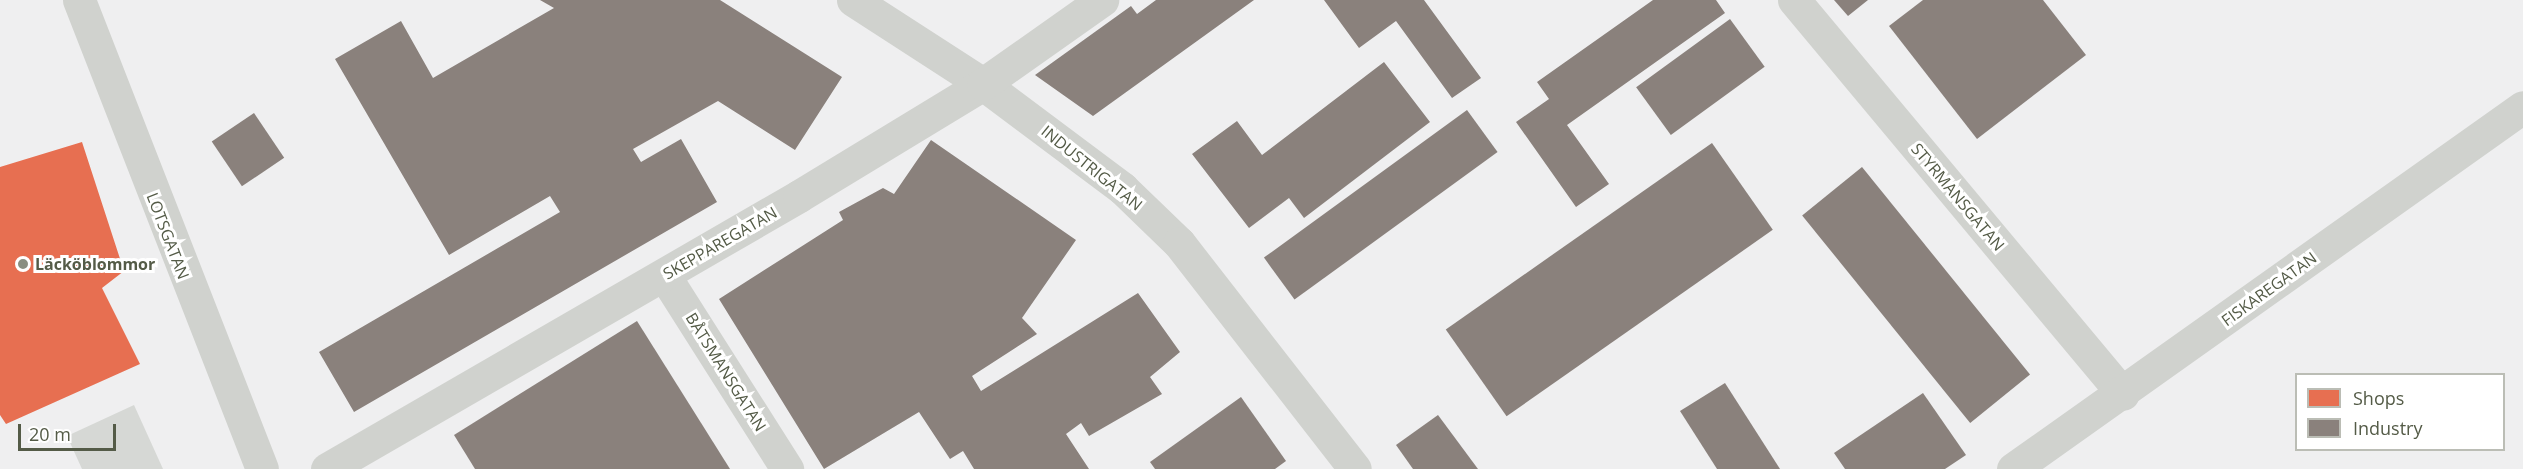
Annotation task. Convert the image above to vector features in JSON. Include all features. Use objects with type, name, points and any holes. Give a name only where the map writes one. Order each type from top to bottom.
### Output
[{"type":"street","name":"LOTSGATAN","points":[[79,0],[262,469]]},
{"type":"street","name":"INDUSTRIGATAN","points":[[853,0],[983,84],[1122,188],[1179,243],[1355,469]]},
{"type":"street","name":"SKEPPAREGATAN","points":[[327,469],[664,275],[983,84],[1102,0]]},
{"type":"street","name":"STYRMANSGATAN","points":[[1794,0],[2123,394]]},
{"type":"street","name":"FISKAREGATAN","points":[[2013,469],[2123,394],[2523,107]]},
{"type":"street","name":"BÅTSMANSGATAN","points":[[664,275],[787,469]]},
{"type":"building: Shops","points":[[82,142],[124,271],[102,288],[140,364],[6,424],[0,415],[0,167]]},
{"type":"building: Industry","points":[[540,0],[720,0],[842,77],[795,150],[718,101],[633,149],[641,162],[681,139],[717,202],[354,412],[319,352],[560,212],[550,196],[449,255],[335,59],[401,21],[433,78],[554,8]]},
{"type":"building: Industry","points":[[1156,0],[1254,0],[1093,116],[1035,75],[1131,6],[1137,14]]},
{"type":"building: Industry","points":[[1324,0],[1424,0],[1481,78],[1452,98],[1396,21],[1359,48]]},
{"type":"building: Industry","points":[[1653,0],[1716,0],[1725,13],[1567,125],[1609,184],[1576,207],[1516,122],[1549,99],[1537,82]]},
{"type":"building: Industry","points":[[1834,0],[1868,0],[1848,16]]},
{"type":"building: Industry","points":[[1923,0],[2043,0],[2086,55],[1977,139],[1889,26]]},
{"type":"building: Industry","points":[[1730,19],[1765,67],[1671,135],[1636,87]]},
{"type":"building: Industry","points":[[1384,62],[1430,122],[1304,218],[1289,198],[1249,228],[1192,154],[1237,121],[1262,155]]},
{"type":"building: Industry","points":[[1467,110],[1498,152],[1295,300],[1264,258]]},
{"type":"building: Industry","points":[[254,113],[284,158],[242,186],[212,142]]},
{"type":"building: Industry","points":[[931,140],[1076,240],[1022,318],[1037,334],[972,376],[981,391],[1138,293],[1180,352],[1150,377],[1162,394],[1089,436],[1081,423],[1066,434],[1089,469],[974,469],[963,451],[950,459],[919,412],[824,469],[719,299],[843,220],[839,212],[883,188],[894,194]]},
{"type":"building: Industry","points":[[1712,143],[1773,230],[1507,416],[1446,329]]},
{"type":"building: Industry","points":[[1862,167],[2030,374],[1970,423],[1802,215]]},
{"type":"building: Industry","points":[[637,321],[730,469],[475,469],[454,435]]},
{"type":"building: Industry","points":[[1725,383],[1780,469],[1717,469],[1680,411]]},
{"type":"building: Industry","points":[[1923,393],[1966,455],[1945,469],[1845,469],[1834,453]]},
{"type":"building: Industry","points":[[1241,397],[1286,461],[1275,469],[1155,469],[1150,462]]},
{"type":"building: Industry","points":[[1438,415],[1478,469],[1413,469],[1396,445]]},
{"type":"building: Other","points":[[134,405],[163,469],[82,469],[67,436]]},
{"type":"place","name":"Läcköblommor","points":[[23,264]]}]
